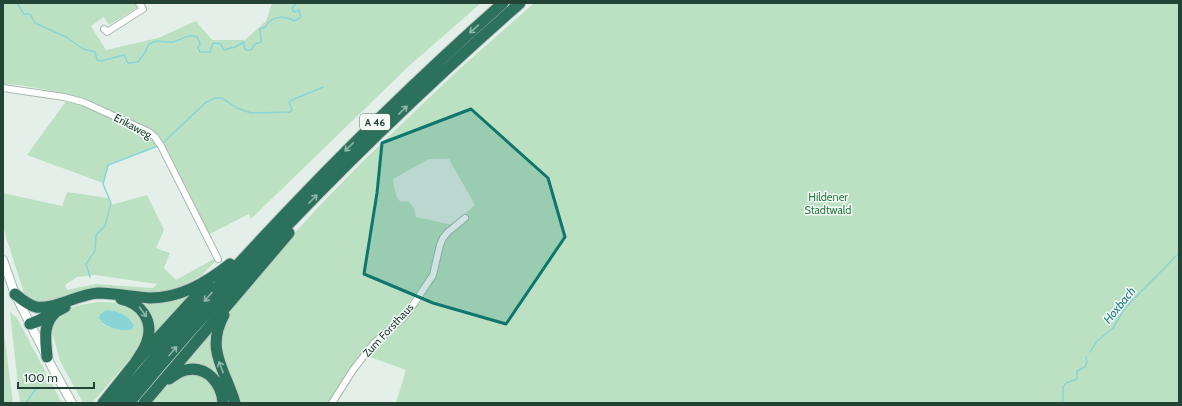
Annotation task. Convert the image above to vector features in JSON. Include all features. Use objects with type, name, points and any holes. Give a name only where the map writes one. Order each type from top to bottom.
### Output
[{"type":"highway","name":"A 46","points":[[116,403],[253,247],[331,166],[392,104],[503,3]]},
{"type":"highway","name":"A 46","points":[[132,401],[238,278],[301,212],[401,112],[520,3]]},
{"type":"highway","points":[[144,403],[287,236],[301,212]]},
{"type":"highway","points":[[103,403],[135,363],[216,276],[253,247]]},
{"type":"highway","points":[[29,322],[38,321],[76,297],[97,293],[150,298],[170,296],[189,290],[216,276]]},
{"type":"highway","points":[[15,294],[24,301],[36,307],[60,306],[103,298],[123,300],[136,305],[143,311],[149,325],[147,342],[135,363]]},
{"type":"highway","points":[[231,300],[218,329],[216,348],[235,403]]},
{"type":"highway","points":[[47,357],[46,329],[51,316],[60,306]]},
{"type":"highway","points":[[158,386],[185,370],[198,370],[209,374],[216,380],[224,403]]},
{"type":"main road","points":[[3,260],[15,294],[72,403]]},
{"type":"street","points":[[104,29],[107,32],[143,9],[139,3]]},
{"type":"street","name":"Erikaweg","points":[[3,88],[64,97],[83,102],[140,128],[155,137],[218,258]]},
{"type":"street","name":"Zum Forsthaus","points":[[332,403],[353,370],[374,343],[402,319],[411,308],[433,275],[443,238],[465,218]]},
{"type":"highlighted area","points":[[471,109],[548,178],[565,237],[506,324],[433,303],[364,274],[377,193],[382,143]]},
{"type":"green space","points":[[3,3],[136,3],[138,7],[109,25],[104,17],[91,26],[106,50],[158,38],[196,21],[212,40],[245,40],[266,21],[272,3],[481,3],[409,66],[251,219],[249,214],[208,235],[152,131],[119,115],[76,98],[47,90],[3,84]]},
{"type":"green space","name":"Hildener Stadtwald","points":[[534,3],[1179,3],[1179,403],[396,403],[406,370],[367,356],[358,357],[329,403],[239,403],[224,362],[219,339],[223,320],[269,266],[291,237],[324,201],[365,159],[456,72]],"holes":[[[429,159],[449,159],[475,205],[453,225],[416,217],[414,208],[409,202],[401,201],[397,197],[393,179]]]},
{"type":"green space","points":[[67,100],[87,106],[149,133],[159,146],[110,163],[103,183],[27,155]]},
{"type":"green space","points":[[67,192],[108,198],[111,205],[147,195],[164,230],[156,248],[170,253],[164,268],[176,280],[221,255],[201,276],[176,289],[43,303],[34,302],[24,293],[6,237],[3,224],[3,193],[62,206]],"holes":[[[95,275],[157,284],[153,288],[96,284],[67,290],[65,285],[77,277]]]},
{"type":"green space","points":[[199,288],[150,339],[133,300]]},
{"type":"green space","points":[[98,302],[128,305],[138,311],[141,316],[145,335],[137,351],[92,403],[83,403],[60,361],[51,328],[60,314],[64,311],[78,306]],"holes":[[[106,310],[111,310],[126,316],[126,330],[106,326],[100,321],[100,314]]]},
{"type":"green space","points":[[10,312],[17,318],[62,403],[20,403]]},
{"type":"green space","points":[[221,315],[216,330],[232,403],[227,403],[219,382],[178,369]]},
{"type":"green space","points":[[3,325],[13,403],[3,403]]},
{"type":"green space","points":[[190,373],[203,377],[211,382],[220,403],[150,403],[175,379]]},
{"type":"water","points":[[106,310],[123,314],[132,322],[134,326],[129,330],[119,330],[104,324],[100,321],[99,317],[100,314]]},
{"type":"waterway","points":[[17,3],[24,14],[30,14],[35,23],[66,37],[83,49],[95,52],[97,60],[101,61],[124,55],[128,63],[138,62],[146,51],[148,45],[152,43],[158,41],[173,42],[188,36],[198,38],[200,44],[198,48],[200,52],[210,52],[213,43],[221,44],[224,50],[235,47],[244,42],[244,47],[246,50],[251,50],[255,44],[261,42],[260,29],[265,27],[274,19],[282,17],[294,21],[301,17],[299,10],[295,12],[292,8],[297,3]]},
{"type":"waterway","points":[[162,144],[205,103],[215,98],[222,98],[237,108],[251,113],[290,112],[292,110],[289,102],[323,87]]},
{"type":"waterway","points":[[90,277],[86,264],[95,251],[96,235],[105,226],[111,203],[103,184],[108,165],[158,146]]},
{"type":"waterway","name":"Hoxbach","points":[[1090,352],[1097,341],[1113,328],[1125,308],[1179,253]]},
{"type":"waterway","name":"Hoxbach","points":[[1060,403],[1063,401],[1063,387],[1066,383],[1077,379],[1077,371],[1085,367],[1087,362],[1086,357]]},
{"type":"waterway","points":[[26,403],[37,387]]}]
